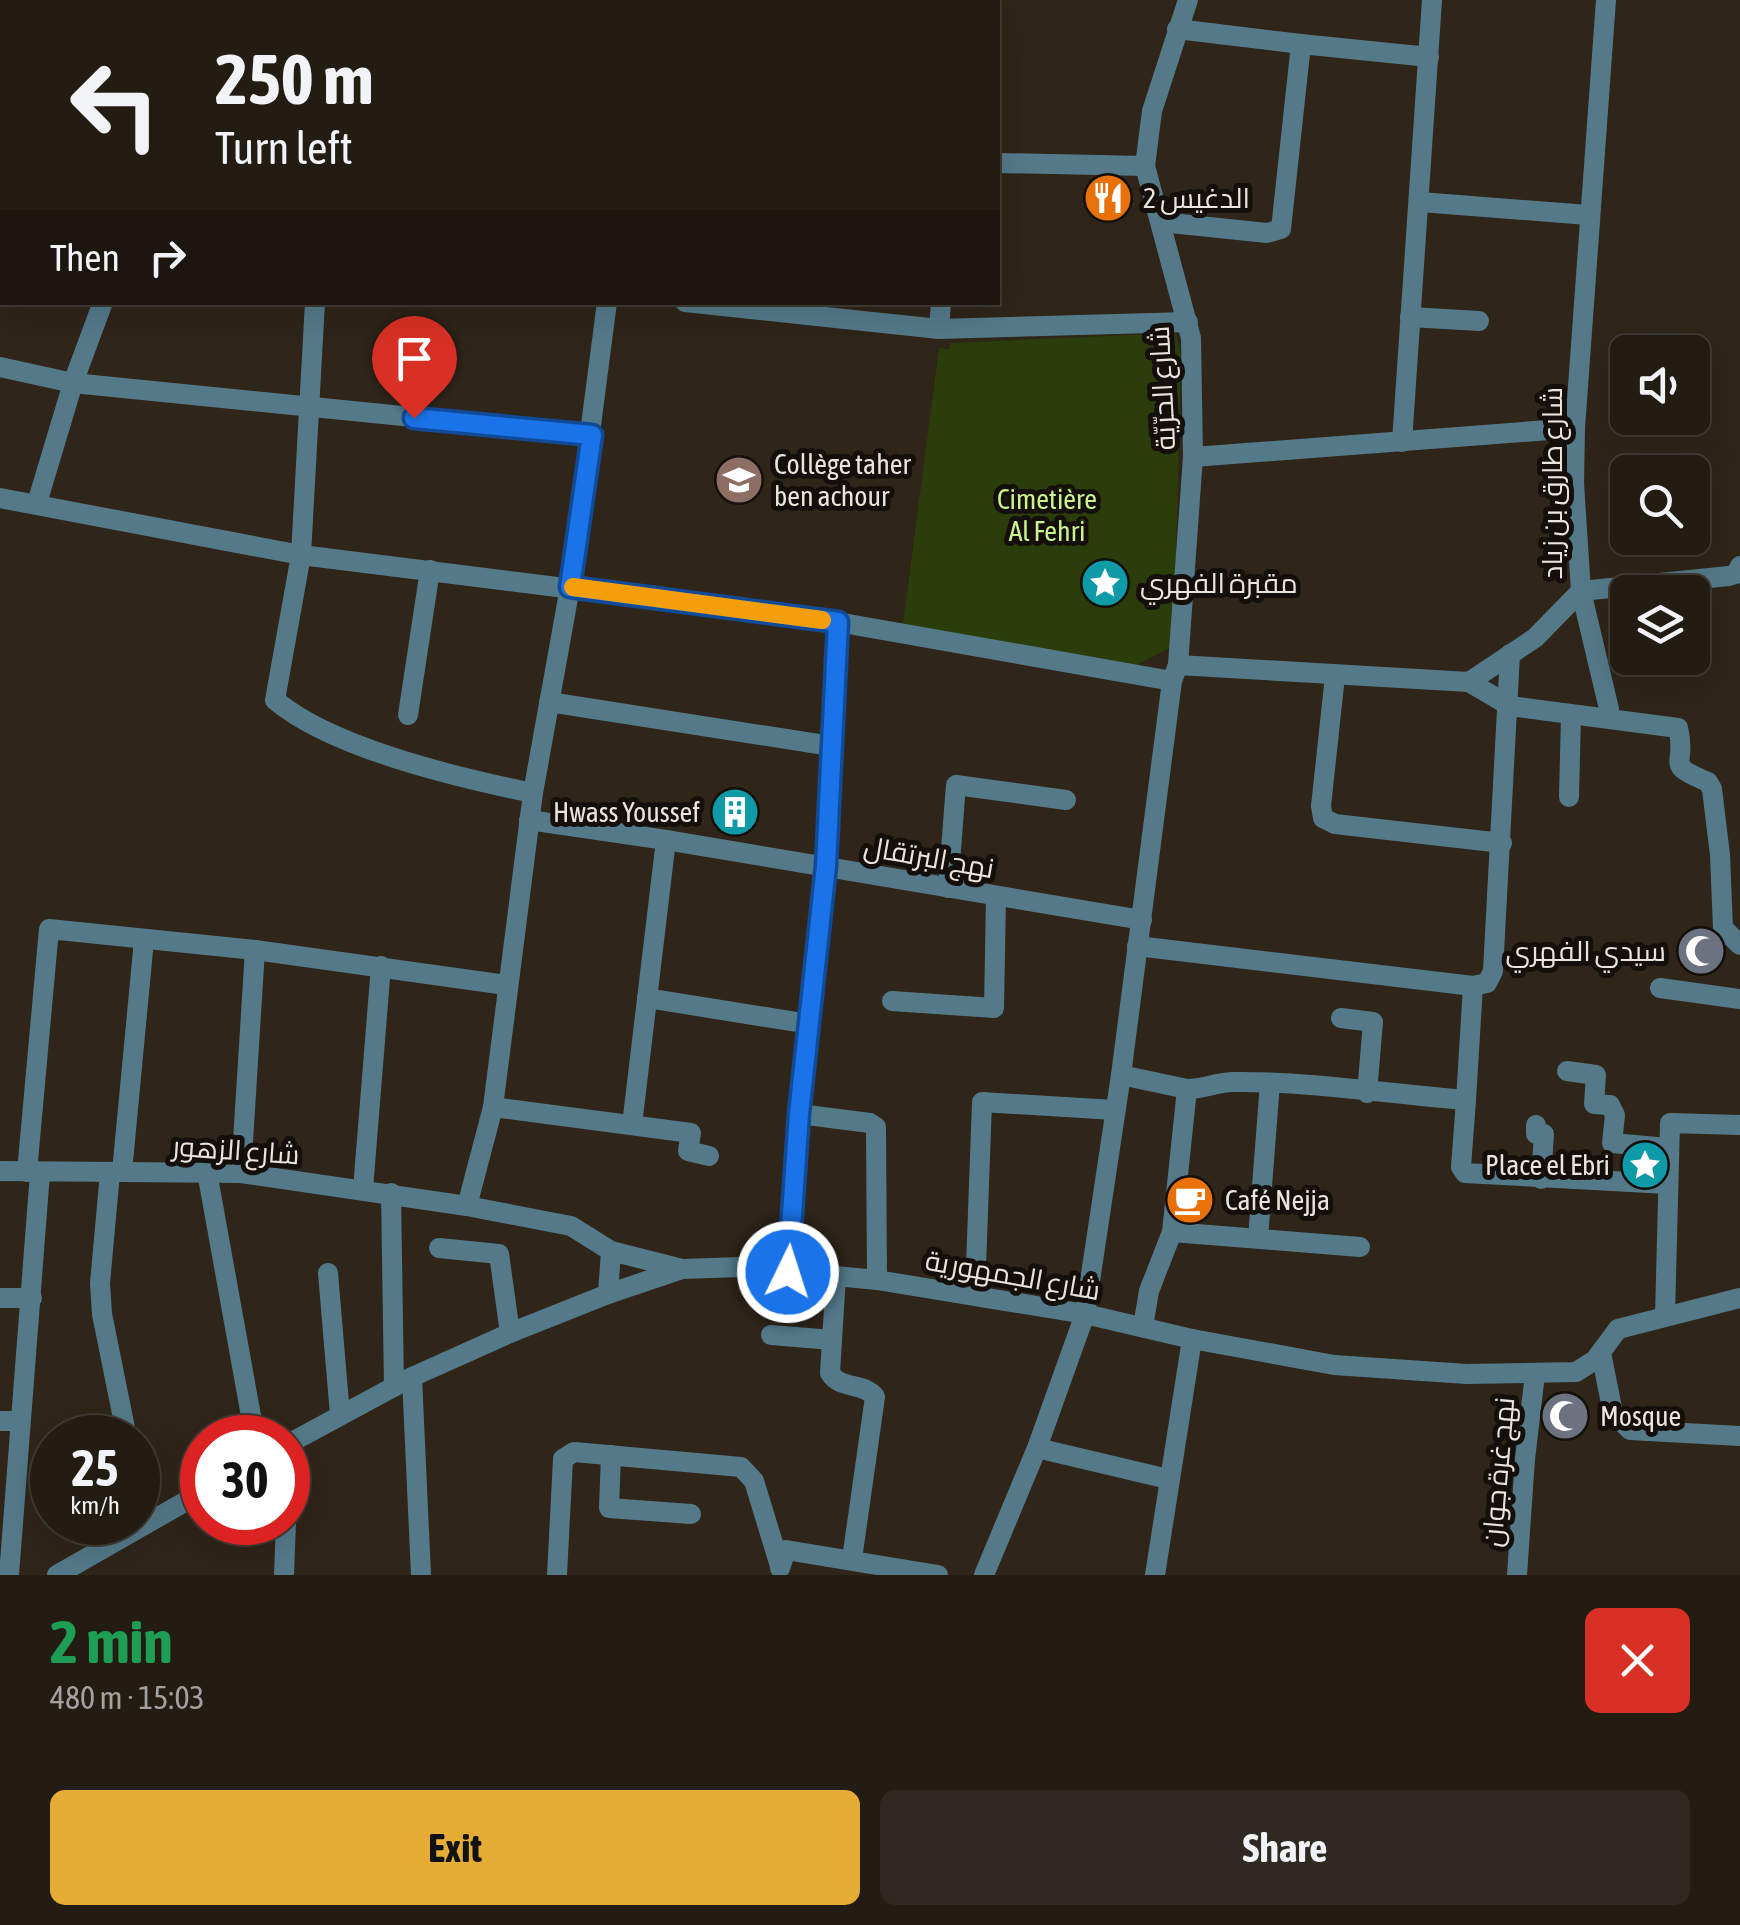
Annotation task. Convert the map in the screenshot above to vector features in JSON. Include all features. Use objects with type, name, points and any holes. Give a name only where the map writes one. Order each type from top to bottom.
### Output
[{"type":"street","name":"شارع الحرّيّة","points":[[984,1575],[1037,1448],[1085,1314],[1175,673],[1193,457],[1188,322],[1145,166],[1152,112],[1188,0]]},
{"type":"street","points":[[1402,442],[1432,0]]},
{"type":"street","name":"شارع طارق بن زياد","points":[[1469,682],[1534,638],[1581,591],[1574,483],[1575,428],[1606,0]]},
{"type":"street","points":[[1176,28],[1429,57]]},
{"type":"street","points":[[1161,222],[1268,233],[1281,228],[1301,44]]},
{"type":"street","points":[[1000,163],[1145,166]]},
{"type":"street","points":[[1420,202],[1588,215]]},
{"type":"street","points":[[37,503],[73,383],[102,305]]},
{"type":"street","points":[[315,305],[301,555],[275,700],[294,714],[341,736],[418,766],[532,794]]},
{"type":"street","points":[[467,1206],[492,1108],[532,794],[570,587],[592,435],[602,305]]},
{"type":"street","points":[[713,305],[939,328],[1188,322]]},
{"type":"street","points":[[939,328],[941,305]]},
{"type":"street","points":[[1410,317],[1479,321]]},
{"type":"street","points":[[0,367],[73,383],[592,435]]},
{"type":"street","points":[[1193,457],[1575,428]]},
{"type":"street","points":[[0,498],[301,555],[838,622],[1175,673],[1469,682],[1510,706],[1675,726],[1680,730],[1680,767],[1712,788],[1723,928],[1740,945]]},
{"type":"street","points":[[1606,717],[1609,709],[1581,591],[1729,576],[1736,574],[1740,564]]},
{"type":"street","points":[[408,715],[430,570]]},
{"type":"street","points":[[788,1272],[799,1114],[826,866],[838,622]]},
{"type":"street","points":[[1138,946],[1472,986],[1485,984],[1492,975],[1502,843],[1510,654]]},
{"type":"street","points":[[1335,676],[1322,818],[1335,824],[1502,843]]},
{"type":"street","points":[[548,702],[831,746]]},
{"type":"street","points":[[1569,797],[1571,715]]},
{"type":"street","points":[[948,888],[956,785],[1066,800]]},
{"type":"street","name":"نهج البرتقال","points":[[529,820],[1142,920]]},
{"type":"street","points":[[632,1125],[666,840]]},
{"type":"street","points":[[892,1001],[994,1008],[996,897]]},
{"type":"street","points":[[9,1575],[10,1421],[32,1298],[34,1173],[49,929],[255,950],[506,984]]},
{"type":"street","points":[[122,1415],[102,1314],[100,1283],[144,940]]},
{"type":"street","points":[[241,1173],[255,950]]},
{"type":"street","points":[[362,1190],[381,966]]},
{"type":"street","points":[[1472,986],[1463,1172],[1667,1184]]},
{"type":"street","points":[[1660,988],[1740,999]]},
{"type":"street","points":[[647,998],[809,1024]]},
{"type":"street","points":[[1341,1018],[1373,1022],[1368,1093]]},
{"type":"street","points":[[1568,1071],[1596,1076],[1594,1104],[1610,1106],[1615,1115],[1612,1143],[1668,1148]]},
{"type":"street","points":[[1121,1075],[1187,1089],[1206,1089],[1227,1082],[1270,1083],[1466,1100]]},
{"type":"street","points":[[1258,1238],[1270,1083]]},
{"type":"street","points":[[1143,1328],[1149,1292],[1172,1232],[1187,1089]]},
{"type":"street","points":[[975,1294],[982,1102],[1114,1110]]},
{"type":"street","points":[[492,1108],[691,1134],[688,1152],[709,1156]]},
{"type":"street","points":[[799,1114],[870,1122],[876,1127],[877,1280]]},
{"type":"street","points":[[1665,1316],[1670,1124],[1740,1126]]},
{"type":"street","points":[[1536,1125],[1536,1134],[1544,1134],[1542,1178]]},
{"type":"street","name":"شارع الزهور","points":[[0,1171],[241,1173],[391,1193],[571,1226],[611,1251],[682,1270]]},
{"type":"street","points":[[207,1172],[250,1415]]},
{"type":"street","points":[[391,1193],[421,1575]]},
{"type":"street","points":[[1172,1232],[1360,1247]]},
{"type":"street","points":[[439,1248],[500,1254],[507,1267],[510,1333]]},
{"type":"street","points":[[608,1294],[611,1251]]},
{"type":"street","name":"شارع الجمهورية","points":[[310,1432],[403,1382],[510,1333],[682,1270],[741,1267],[975,1294],[1192,1339],[1381,1370],[1576,1372],[1601,1353],[1618,1329],[1740,1298]]},
{"type":"street","points":[[328,1273],[340,1416]]},
{"type":"street","points":[[836,1276],[830,1373],[832,1378],[870,1390],[875,1397],[852,1559]]},
{"type":"street","points":[[0,1298],[32,1298]]},
{"type":"street","points":[[771,1336],[832,1340]]},
{"type":"street","points":[[1155,1575],[1192,1339]]},
{"type":"street","points":[[1601,1353],[1614,1413],[1626,1427],[1635,1432],[1740,1436]]},
{"type":"street","name":"نهج غرة جوان","points":[[1518,1575],[1535,1374]]},
{"type":"street","points":[[1037,1448],[1168,1479]]},
{"type":"street","points":[[557,1575],[563,1459],[574,1452],[741,1467],[754,1481],[780,1570]]},
{"type":"street","points":[[612,1455],[609,1508],[691,1514]]},
{"type":"street","points":[[63,1573],[110,1545]]},
{"type":"street","points":[[284,1575],[285,1545]]},
{"type":"street","points":[[780,1570],[786,1550],[938,1575]]},
{"type":"green space","name":"Cimetière Al Fehri","points":[[1176,333],[1181,357],[1174,635],[1170,648],[1135,666],[903,624],[939,348],[949,349],[951,343]]},
{"type":"slow traffic","points":[[573,587],[822,620]]},
{"type":"place","name":"الدغيس 2","points":[[1108,198]]},
{"type":"place","name":"Collège taher ben achour","points":[[739,480]]},
{"type":"place","name":"مقبرة الفهري","points":[[1105,583]]},
{"type":"place","name":"Hwass Youssef","points":[[735,812]]},
{"type":"place","name":"سيدي الفهري","points":[[1701,951]]},
{"type":"place","name":"Place el Ebri","points":[[1645,1165]]},
{"type":"place","name":"Café Nejja","points":[[1190,1200]]},
{"type":"place","name":"Mosque","points":[[1565,1416]]},
{"type":"route","points":[[414,418],[592,435],[570,587],[838,622],[826,866],[799,1114],[788,1272]]}]
